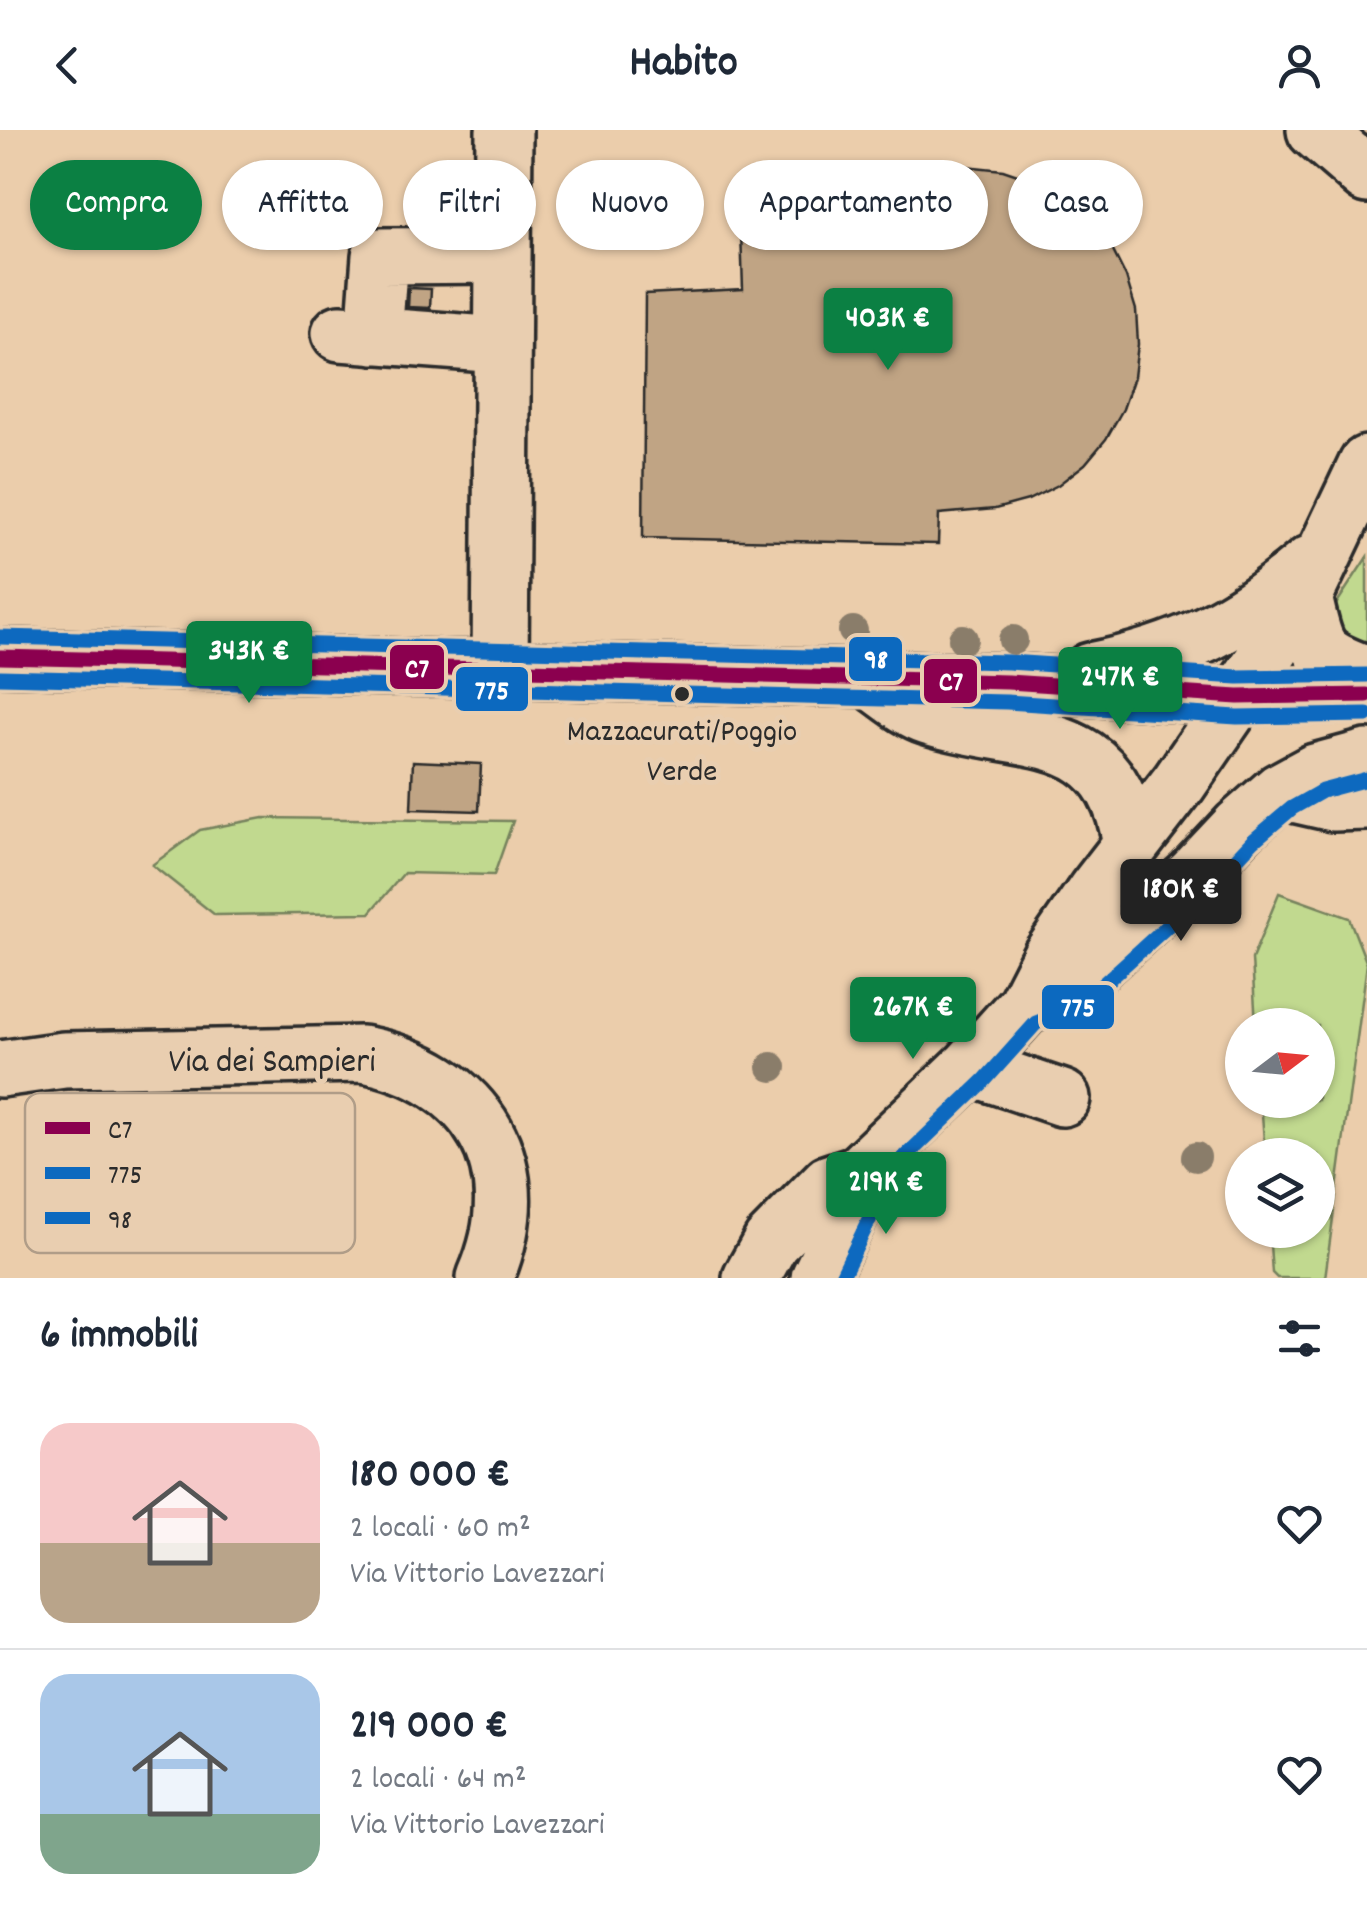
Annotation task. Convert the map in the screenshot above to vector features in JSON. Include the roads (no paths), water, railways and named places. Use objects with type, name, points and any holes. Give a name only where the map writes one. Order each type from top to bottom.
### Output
[{"type":"street","points":[[500,669],[504,130]]},
{"type":"street","points":[[1315,130],[1367,175]]},
{"type":"street","points":[[502,254],[380,256],[356,334],[502,346]]},
{"type":"street","points":[[751,1278],[771,1242],[828,1183],[859,1173],[970,1067],[1025,1006],[1050,957],[1238,697],[1312,576],[1367,464]]},
{"type":"street","points":[[1312,576],[1320,650],[1331,661],[1367,674]]},
{"type":"street","points":[[1008,682],[1102,669],[1186,646],[1312,576]]},
{"type":"street","points":[[0,658],[1008,682],[1238,697]]},
{"type":"street","points":[[868,679],[924,715],[1062,746],[1090,758],[1112,782],[1126,816],[1130,845]]},
{"type":"street","points":[[1025,1006],[1064,992],[1280,791],[1316,772],[1367,758]]},
{"type":"street","points":[[1280,791],[1333,803],[1367,802]]},
{"type":"street","name":"Via dei Sampieri","points":[[0,1069],[64,1060],[362,1054],[418,1069],[472,1109],[494,1155],[503,1198],[502,1227],[485,1278]]},
{"type":"street","points":[[970,1067],[1062,1098]]},
{"type":"street","points":[[818,1278],[854,1207],[859,1173]]},
{"type":"tunnel","points":[[1238,697],[1367,695]]},
{"type":"place","name":"Mazzacurati/Poggio Verde","points":[[682,694]]}]
